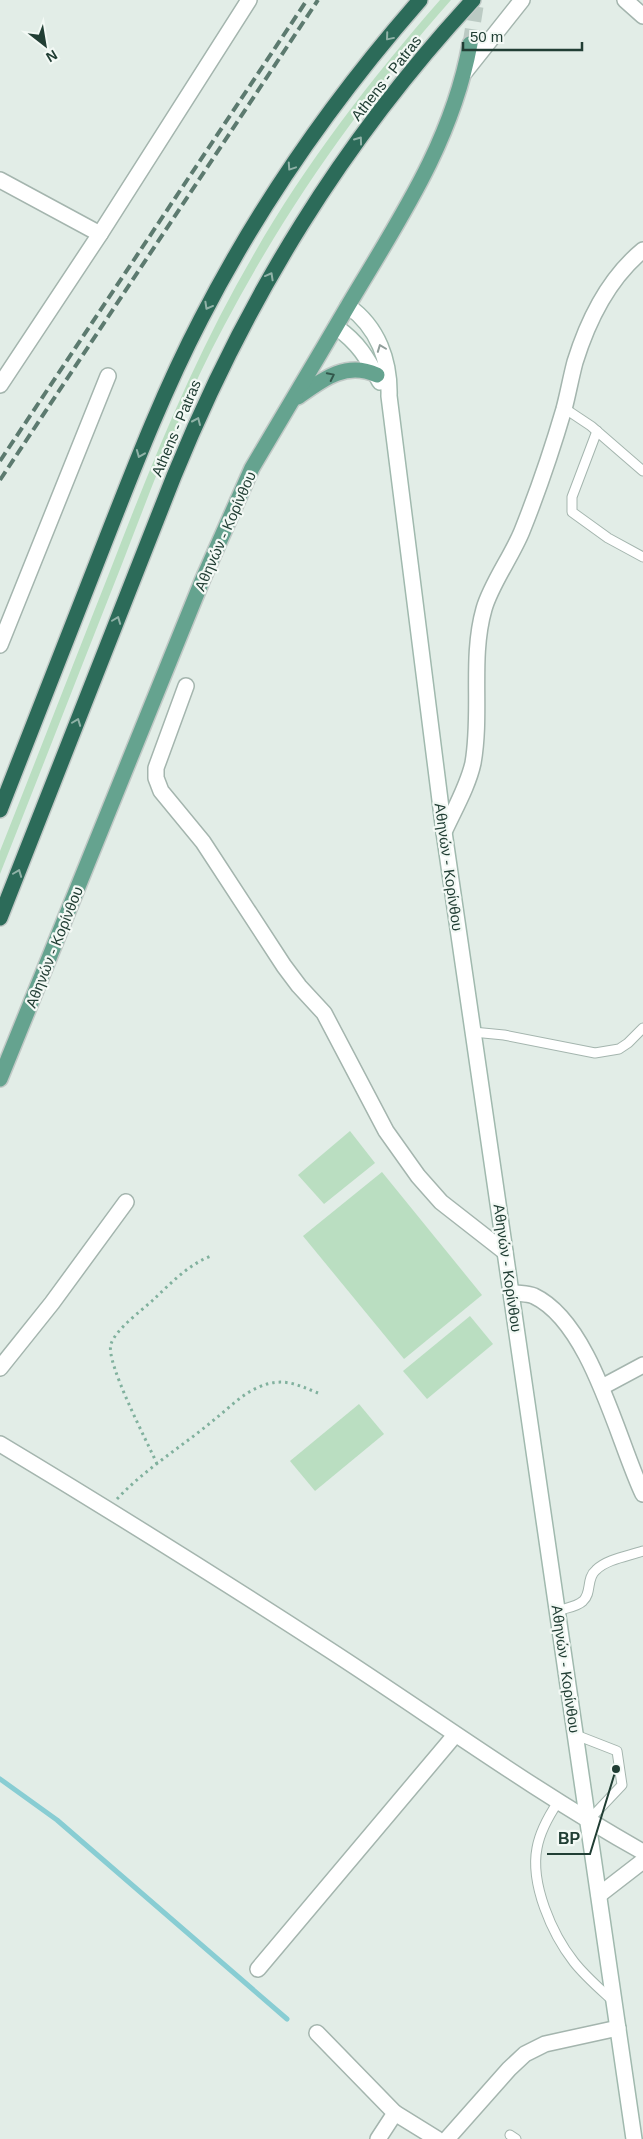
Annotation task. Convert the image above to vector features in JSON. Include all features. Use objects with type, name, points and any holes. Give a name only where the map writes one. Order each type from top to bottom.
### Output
[{"type":"highway","name":"Athens - Patras","points":[[0,810],[139,455],[202,317],[257,219],[307,144],[355,79],[420,0]]},
{"type":"highway","name":"Athens - Patras","points":[[0,918],[177,467],[204,404],[238,334],[296,232],[340,166],[404,80],[474,0]]},
{"type":"main road","name":"Αθηνών - Κορίνθου","points":[[0,1079],[218,543],[252,468],[393,232],[430,165],[456,101],[470,44]]},
{"type":"main road","points":[[291,402],[313,386],[339,372],[352,369],[365,370],[377,376]]},
{"type":"street","points":[[0,385],[100,234],[248,0]]},
{"type":"street","points":[[464,73],[522,0]]},
{"type":"street","points":[[625,0],[643,16]]},
{"type":"street","points":[[0,180],[100,234]]},
{"type":"street","points":[[444,832],[472,764],[478,706],[478,649],[484,607],[522,531],[564,408],[575,362],[598,306],[628,262],[643,250]]},
{"type":"street","name":"Αθηνών - Κορίνθου","points":[[348,306],[367,321],[375,334],[388,368],[389,396],[444,832],[634,2139]]},
{"type":"street","name":"Αθηνών - Κορίνθου","points":[[336,327],[352,338],[389,396]]},
{"type":"street","points":[[0,645],[108,376]]},
{"type":"street","points":[[186,686],[156,768],[156,778],[161,791],[203,842],[284,966],[299,986],[324,1013],[386,1130],[418,1176],[441,1202],[505,1252]]},
{"type":"street","points":[[0,1368],[52,1303],[126,1202]]},
{"type":"street","points":[[511,1292],[532,1296],[548,1306],[564,1319],[573,1332],[602,1387],[631,1468],[643,1494]]},
{"type":"street","points":[[602,1387],[643,1365]]},
{"type":"street","points":[[0,1444],[108,1509],[329,1650],[558,1802],[643,1852]]},
{"type":"street","points":[[258,1969],[455,1734]]},
{"type":"street","points":[[599,1895],[643,1861]]},
{"type":"street","points":[[447,2139],[508,2069],[525,2054],[545,2044],[618,2028]]},
{"type":"street","points":[[317,2033],[395,2113],[437,2139]]},
{"type":"street","points":[[378,2139],[395,2113]]},
{"type":"lane","points":[[564,408],[597,432],[643,471]]},
{"type":"lane","points":[[597,432],[572,497],[572,512],[608,538],[643,557]]},
{"type":"lane","points":[[473,1032],[504,1035],[595,1054],[619,1049],[643,1028]]},
{"type":"lane","points":[[558,1611],[584,1601],[590,1576],[597,1569],[608,1563],[643,1552]]},
{"type":"lane","points":[[576,1734],[617,1752],[622,1785],[588,1821]]},
{"type":"lane","points":[[558,1802],[546,1820],[536,1849],[536,1872],[541,1898],[554,1928],[573,1961],[614,2002]]},
{"type":"path","points":[[157,1464],[130,1408],[112,1360],[110,1345],[116,1334],[167,1286],[200,1260],[210,1256]]},
{"type":"path","points":[[108,1509],[132,1482],[230,1406],[259,1387],[290,1382],[318,1393]]},
{"type":"green space","points":[[440,0],[451,0],[387,76],[300,197],[248,282],[209,355],[157,474],[0,874],[0,851],[142,490],[176,410],[213,331],[254,254],[295,187],[389,60]]},
{"type":"green space","points":[[350,1131],[375,1163],[324,1204],[298,1175]]},
{"type":"green space","points":[[382,1172],[482,1295],[404,1359],[303,1236]]},
{"type":"green space","points":[[470,1316],[493,1344],[427,1399],[403,1371]]},
{"type":"green space","points":[[359,1404],[384,1434],[315,1491],[290,1461]]},
{"type":"waterway","points":[[0,1779],[57,1820],[287,2019]]},
{"type":"tunnel","points":[[470,44],[477,0]]},
{"type":"railway","points":[[0,461],[307,0]]},
{"type":"railway","points":[[0,480],[318,0]]},
{"type":"place","name":"BP","points":[[616,1769]]}]
